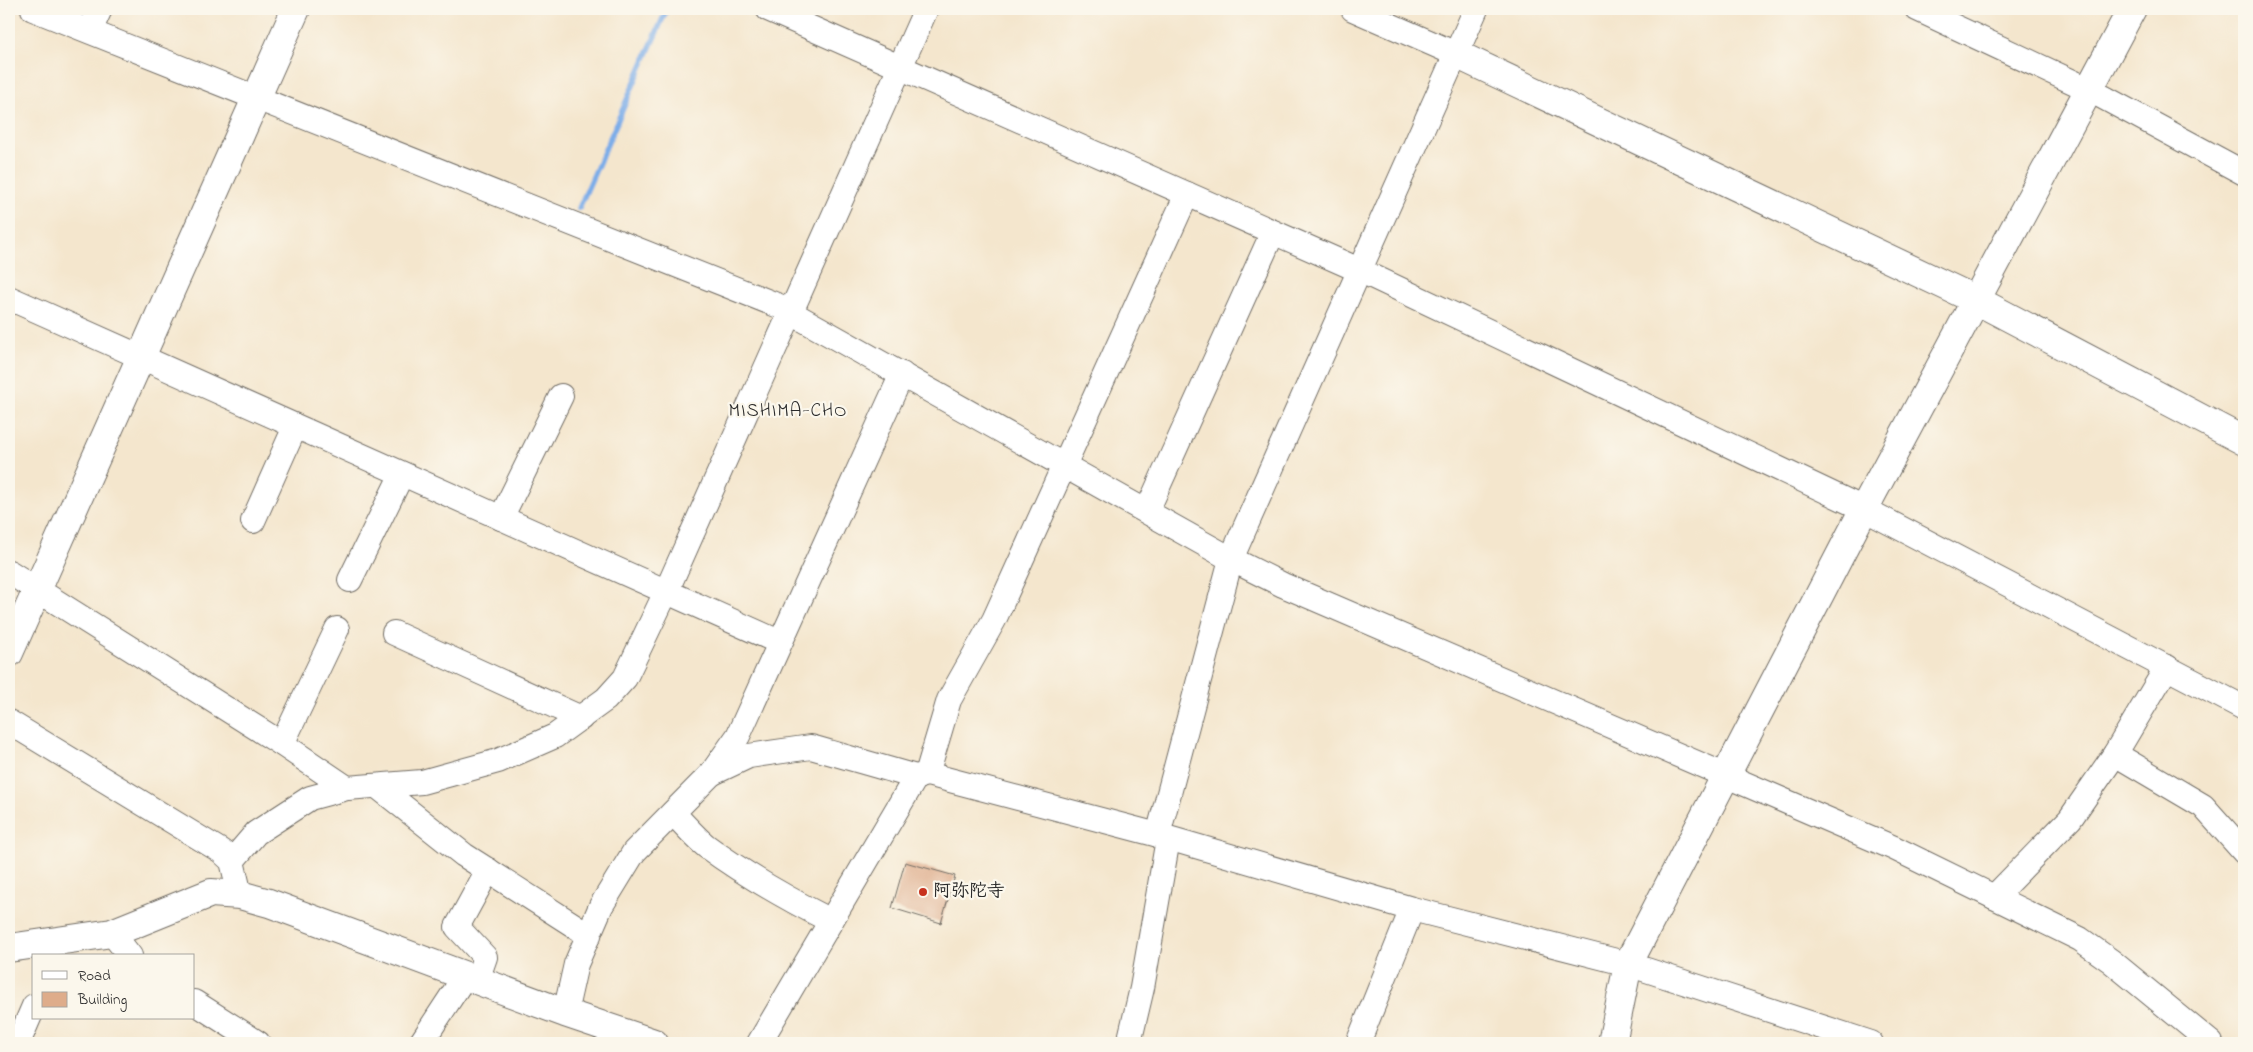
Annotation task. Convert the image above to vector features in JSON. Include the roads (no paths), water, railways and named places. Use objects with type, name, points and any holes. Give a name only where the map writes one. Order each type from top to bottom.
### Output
[{"type":"street","points":[[33,9],[790,312],[1231,559],[1283,585],[1894,848],[2080,939],[2112,960],[2211,1043]]},
{"type":"street","points":[[90,31],[100,9]]},
{"type":"street","points":[[9,653],[296,9]]},
{"type":"street","points":[[768,9],[1359,270],[1864,509],[2244,708]]},
{"type":"street","points":[[232,861],[256,833],[310,798],[347,788],[422,782],[498,761],[556,736],[606,699],[625,678],[666,592],[926,9]]},
{"type":"street","points":[[1353,9],[1456,54],[1976,300],[2244,441]]},
{"type":"street","points":[[1129,1043],[1142,988],[1163,837],[1231,559],[1476,9]]},
{"type":"street","points":[[1917,9],[2088,89],[2244,173]]},
{"type":"street","points":[[1612,1043],[1628,964],[1864,509],[2132,9]]},
{"type":"street","points":[[759,1043],[831,921],[921,776],[949,700],[994,620],[1187,194]]},
{"type":"street","points":[[1147,511],[1273,232]]},
{"type":"street","points":[[9,298],[779,642]]},
{"type":"street","points":[[565,1013],[576,964],[588,935],[601,906],[634,852],[711,774],[738,736],[902,374]]},
{"type":"street","points":[[501,518],[561,396]]},
{"type":"street","points":[[253,521],[295,427]]},
{"type":"street","points":[[350,580],[402,474]]},
{"type":"street","points":[[9,572],[282,744],[347,788]]},
{"type":"street","points":[[282,744],[337,629]]},
{"type":"street","points":[[394,633],[581,718]]},
{"type":"street","points":[[1994,897],[2070,819],[2114,754],[2167,667]]},
{"type":"street","points":[[9,722],[221,851],[232,861],[240,895]]},
{"type":"street","points":[[711,774],[748,756],[811,747],[1163,837],[1412,910],[1628,964],[1871,1043]]},
{"type":"street","points":[[2114,754],[2203,806],[2244,852]]},
{"type":"street","points":[[377,786],[464,855],[588,935]]},
{"type":"street","points":[[673,814],[705,845],[729,862],[831,921]]},
{"type":"street","points":[[421,1043],[485,957],[457,927],[488,870]]},
{"type":"street","points":[[9,948],[58,948],[112,933],[210,892],[240,895],[269,903],[565,1013],[652,1043]]},
{"type":"street","points":[[1358,1043],[1412,910]]},
{"type":"street","points":[[112,933],[128,954]]},
{"type":"street","points":[[195,1003],[258,1043]]},
{"type":"street","points":[[18,1043],[32,1011]]},
{"type":"waterway","points":[[579,208],[667,9]]},
{"type":"place","name":"阿弥陀寺","points":[[923,892]]},
{"type":"district","name":"MISHIMA-CHO","points":[[788,411]]}]
